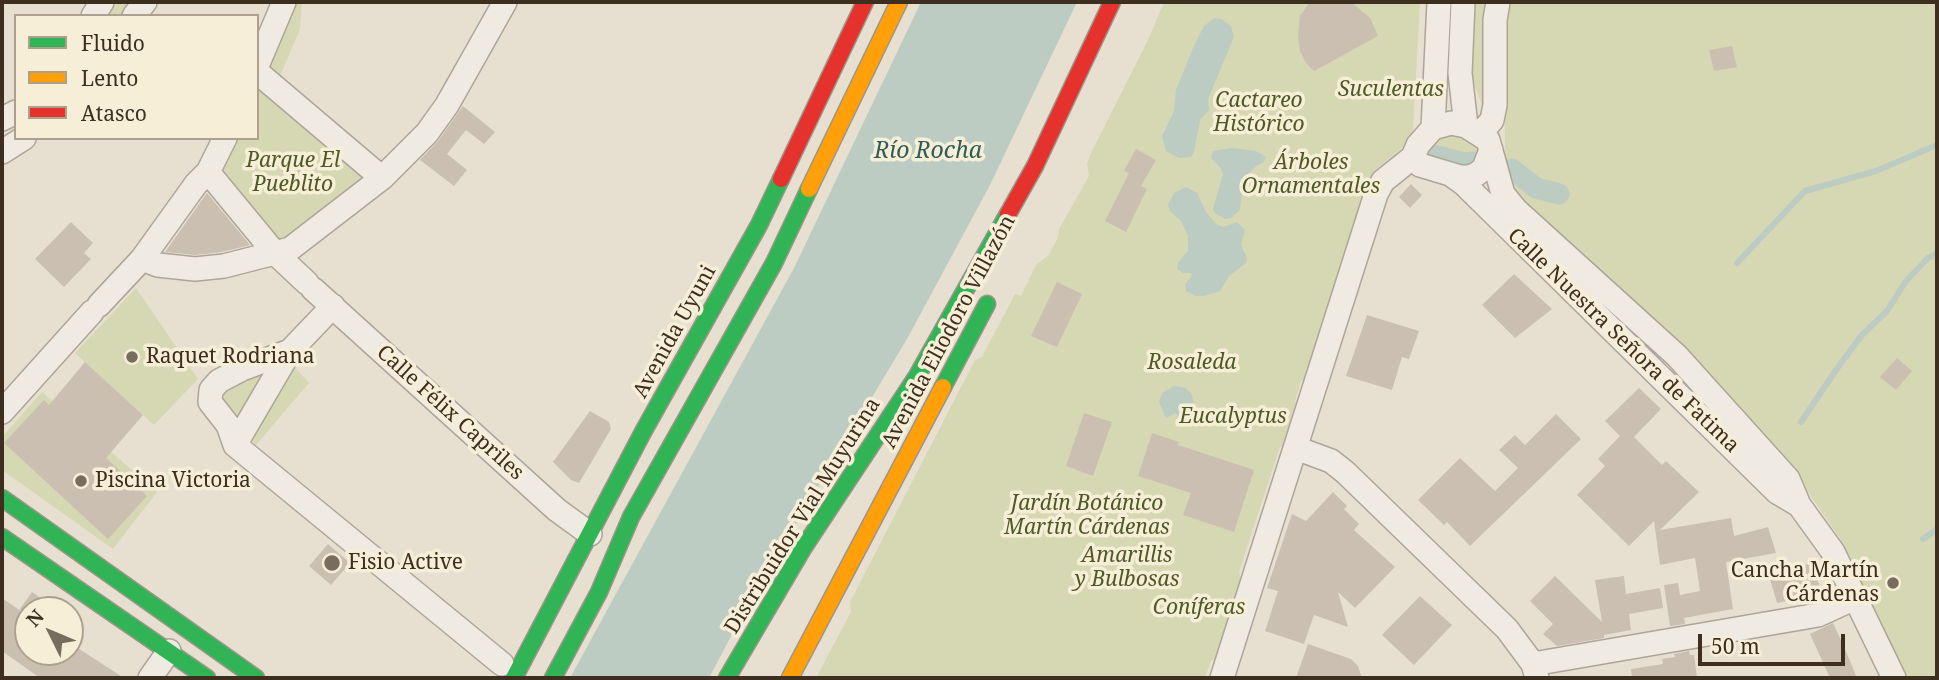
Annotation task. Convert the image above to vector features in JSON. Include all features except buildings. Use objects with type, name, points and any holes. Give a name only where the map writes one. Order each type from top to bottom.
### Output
[{"type":"main road","name":"Avenida Uyuni","points":[[506,663],[590,534],[643,432],[759,225],[865,2]]},
{"type":"main road","points":[[585,584],[631,517],[774,263],[899,2]]},
{"type":"main road","name":"Avenida Eliodoro Villazón","points":[[917,376],[1035,166],[1112,2]]},
{"type":"main road","name":"Avenida Eliodoro Villazón","points":[[790,678],[992,295]]},
{"type":"main road","points":[[870,474],[917,376]]},
{"type":"main road","name":"Distribuidor Vial Muyurina","points":[[727,678],[804,547],[917,376]]},
{"type":"main road","points":[[816,595],[898,471]]},
{"type":"main road","points":[[2,498],[256,678]]},
{"type":"main road","points":[[553,678],[599,592],[631,517]]},
{"type":"main road","points":[[506,663],[548,583],[590,534]]},
{"type":"main road","points":[[2,537],[207,678]]},
{"type":"street","points":[[259,61],[284,2]]},
{"type":"street","points":[[142,259],[158,265],[195,269],[290,249],[382,178],[427,133],[447,105],[505,2]]},
{"type":"street","points":[[1433,128],[1439,2]]},
{"type":"street","name":"Calle Nuestra Señora de Fatima","points":[[1463,2],[1460,73],[1479,136],[1503,194],[1516,209],[1677,356],[1788,479],[1799,505],[1833,552],[1857,597],[1894,678]]},
{"type":"street","points":[[1413,157],[1420,165],[1469,177],[1484,168],[1479,136],[1492,120],[1495,105],[1495,20],[1498,2]]},
{"type":"street","points":[[259,74],[382,178]]},
{"type":"street","points":[[1222,678],[1376,194],[1383,181],[1413,157],[1418,145],[1433,128],[1451,123],[1479,136]]},
{"type":"street","points":[[2,152],[21,140]]},
{"type":"street","points":[[2,412],[142,259],[196,184],[208,172],[224,140]]},
{"type":"street","name":"Calle Félix Capriles","points":[[208,172],[274,252],[556,510],[590,534]]},
{"type":"street","name":"Calle Nuestra Señora de Fatima","points":[[1450,174],[1464,184],[1777,492],[1799,505]]},
{"type":"street","points":[[235,445],[290,351],[333,306]]},
{"type":"street","points":[[290,351],[242,369],[219,381],[211,390],[210,402],[228,425],[235,445],[506,663]]},
{"type":"street","points":[[1296,448],[1331,461],[1345,472],[1507,629],[1535,671],[1818,615],[1857,597]]},
{"type":"street","points":[[150,678],[169,651]]},
{"type":"green space","points":[[111,2],[134,2],[125,14],[103,14]]},
{"type":"green space","points":[[294,2],[302,2],[300,29],[278,81],[270,75],[267,60]]},
{"type":"green space","name":"Jardín Botánico Martín Cárdenas","points":[[1164,2],[1420,2],[1413,129],[1409,140],[1401,149],[1375,170],[1363,196],[1364,203],[1306,380],[1301,381],[1295,401],[1298,406],[1287,446],[1280,447],[1239,572],[1243,590],[1226,653],[1216,660],[1211,660],[1205,678],[816,678],[851,612],[850,602],[975,360],[982,357],[1015,294],[1021,296],[1036,265],[1048,256],[1058,238],[1059,229],[1089,176],[1087,164],[1090,155],[1148,40]]},
{"type":"green space","points":[[1466,2],[1487,2],[1484,111],[1467,52]]},
{"type":"green space","points":[[1507,2],[1937,2],[1937,678],[1905,678],[1839,537],[1790,466],[1514,196],[1505,158],[1504,39]]},
{"type":"green space","name":"Parque El Pueblito","points":[[259,88],[367,177],[278,243],[220,175],[233,140],[259,140]]},
{"type":"green space","points":[[1450,135],[1467,139],[1476,145],[1480,152],[1470,169],[1427,161],[1422,150],[1432,141]]},
{"type":"green space","name":"Raquet Rodriana","points":[[136,288],[198,379],[154,425],[75,353]]},
{"type":"green space","points":[[291,363],[309,383],[255,446],[251,435]]},
{"type":"green space","points":[[276,365],[246,410],[236,416],[226,410],[218,391]]},
{"type":"green space","name":"Piscina Victoria","points":[[42,392],[157,492],[113,549],[2,470],[2,437]]},
{"type":"water","name":"Río Rocha","points":[[921,2],[1077,2],[990,185],[907,339],[749,602],[709,678],[570,678],[794,268]]},
{"type":"water","points":[[1214,18],[1231,26],[1234,37],[1208,99],[1209,110],[1200,120],[1194,152],[1191,157],[1179,158],[1166,151],[1162,136],[1174,111],[1176,90],[1193,48],[1204,26]]},
{"type":"water","points":[[1232,148],[1256,151],[1266,157],[1263,163],[1244,178],[1240,210],[1231,218],[1225,219],[1213,209],[1223,174],[1211,158],[1213,151]]},
{"type":"water","points":[[1186,187],[1197,193],[1206,212],[1216,224],[1223,227],[1237,222],[1245,230],[1241,245],[1247,258],[1246,263],[1229,276],[1220,291],[1204,296],[1196,296],[1186,291],[1185,284],[1192,276],[1191,273],[1183,273],[1177,269],[1178,263],[1188,251],[1188,236],[1181,221],[1170,211],[1168,205],[1174,193]]},
{"type":"water","points":[[1174,386],[1186,388],[1192,395],[1194,405],[1191,416],[1184,423],[1176,413],[1166,418],[1159,402],[1162,393]]},
{"type":"waterway","points":[[1737,263],[1805,191],[1876,171],[1937,145]]},
{"type":"waterway","points":[[1430,154],[1464,163],[1474,162]]},
{"type":"waterway","points":[[1512,169],[1536,188],[1559,194]]},
{"type":"waterway","points":[[1801,422],[1862,335],[1887,311],[1906,281],[1928,258],[1937,254]]},
{"type":"waterway","points":[[1923,539],[1937,529]]},
{"type":"traffic: fast","points":[[514,678],[643,432],[759,225],[781,179]]},
{"type":"traffic: fast","points":[[553,678],[599,592],[631,517],[774,263],[809,189]]},
{"type":"traffic: fast","points":[[727,678],[804,547],[917,376],[1008,214]]},
{"type":"traffic: fast","points":[[943,387],[987,304]]},
{"type":"traffic: fast","points":[[2,498],[256,678]]},
{"type":"traffic: fast","points":[[2,537],[207,678]]},
{"type":"traffic: slow","points":[[809,189],[899,2]]},
{"type":"traffic: slow","points":[[790,678],[943,387]]},
{"type":"traffic: jam","points":[[781,179],[865,2]]},
{"type":"traffic: jam","points":[[1008,214],[1035,166],[1112,2]]},
{"type":"place","name":"Raquet Rodriana","points":[[132,357]]},
{"type":"place","name":"Piscina Victoria","points":[[81,481]]},
{"type":"place","name":"Fisio Active","points":[[332,563]]},
{"type":"place","name":"Cancha Martín Cárdenas","points":[[1893,583]]},
{"type":"park label","name":"Suculentas","points":[[1391,90]]},
{"type":"park label","name":"Cactareo Histórico","points":[[1259,113]]},
{"type":"park label","name":"Árboles Ornamentales","points":[[1311,175]]},
{"type":"park label","name":"Rosaleda","points":[[1192,363]]},
{"type":"park label","name":"Eucalyptus","points":[[1233,417]]},
{"type":"park label","name":"Amarillis y Bulbosas","points":[[1127,568]]},
{"type":"park label","name":"Coníferas","points":[[1199,608]]}]
